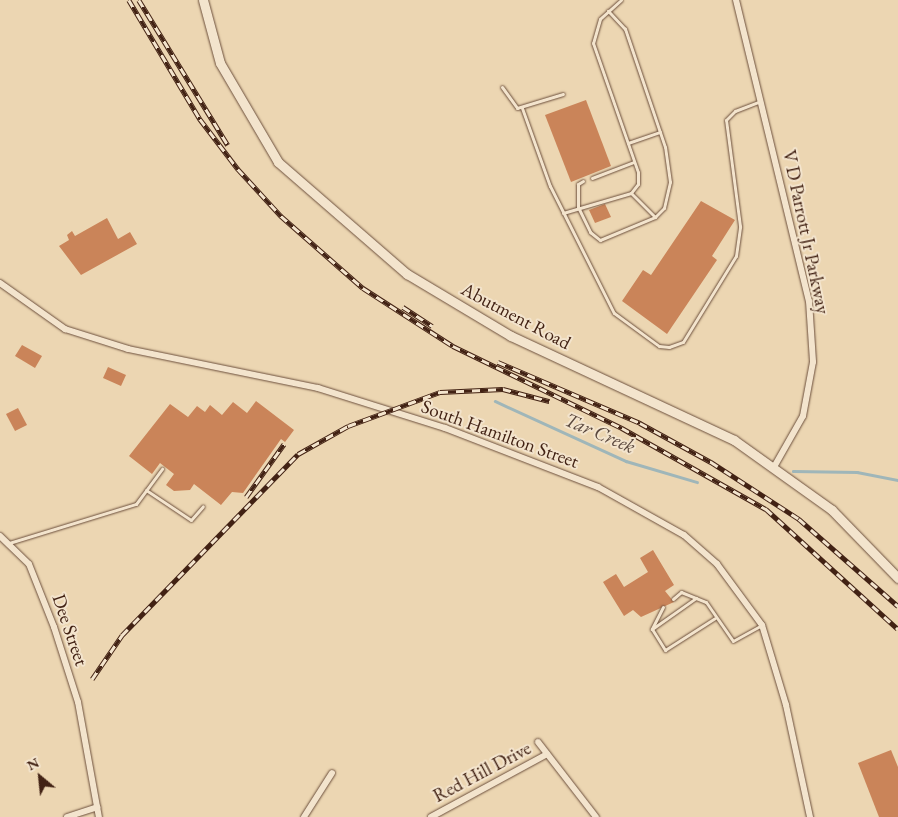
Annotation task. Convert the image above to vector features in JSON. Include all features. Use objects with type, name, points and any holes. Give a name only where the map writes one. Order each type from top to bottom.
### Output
[{"type":"main road","name":"Abutment Road","points":[[203,0],[220,63],[278,162],[406,274],[511,336],[734,440],[832,510],[898,578]]},
{"type":"street","name":"V D Parrott Jr Parkway","points":[[736,0],[809,301],[813,362],[803,416],[774,467]]},
{"type":"street","name":"South Hamilton Street","points":[[0,284],[65,329],[128,349],[318,388],[445,428],[598,486],[684,535],[717,564],[762,625],[786,705],[810,817]]},
{"type":"street","name":"Dee Street","points":[[0,536],[29,564],[54,627],[78,702],[99,817]]},
{"type":"street","name":"Red Hill Drive","points":[[538,742],[596,817]]},
{"type":"street","name":"Red Hill Drive","points":[[431,817],[547,754]]},
{"type":"street","points":[[304,817],[332,773]]},
{"type":"street","points":[[67,817],[97,808]]},
{"type":"lane","points":[[563,213],[578,206],[587,208],[631,193],[638,184],[628,143],[593,43],[595,28],[608,11],[622,0]]},
{"type":"lane","points":[[583,181],[578,184],[578,206],[590,232],[600,240],[655,218],[664,208],[670,182],[660,132],[625,30],[608,11]]},
{"type":"lane","points":[[502,87],[514,107],[522,108],[563,94]]},
{"type":"lane","points":[[522,108],[563,213],[620,322],[659,346],[683,342],[736,256],[741,240],[726,120],[735,111],[761,100]]},
{"type":"lane","points":[[628,143],[660,132]]},
{"type":"lane","points":[[592,178],[634,162]]},
{"type":"lane","points":[[631,193],[655,218]]},
{"type":"lane","points":[[9,543],[136,504],[162,469]]},
{"type":"lane","points":[[146,490],[191,520],[202,506]]},
{"type":"lane","points":[[673,599],[682,592],[706,602],[715,618],[733,641],[762,625]]},
{"type":"lane","points":[[652,629],[696,598]]},
{"type":"lane","points":[[652,629],[663,607]]},
{"type":"lane","points":[[652,629],[665,650],[715,618]]},
{"type":"building","points":[[586,100],[611,166],[571,182],[545,115]]},
{"type":"building","points":[[701,201],[735,220],[712,256],[717,260],[667,334],[622,301],[643,270],[651,275]]},
{"type":"building","points":[[605,204],[611,217],[595,223],[589,210]]},
{"type":"building","points":[[107,218],[118,239],[130,232],[137,244],[81,275],[59,246],[69,240],[67,235],[72,231],[75,236]]},
{"type":"building","points":[[22,345],[42,356],[35,368],[15,356]]},
{"type":"building","points":[[108,367],[126,375],[121,386],[103,378]]},
{"type":"building","points":[[256,401],[294,430],[285,442],[281,439],[243,493],[232,492],[221,505],[194,484],[190,490],[174,491],[166,485],[174,474],[160,463],[152,474],[129,456],[170,404],[188,417],[197,406],[205,412],[210,405],[222,415],[233,402],[247,413]]},
{"type":"building","points":[[18,408],[27,425],[15,431],[6,414]]},
{"type":"building","points":[[653,550],[674,585],[665,591],[674,602],[641,617],[633,610],[624,616],[603,582],[616,574],[624,587],[648,572],[640,558]]},
{"type":"building","points":[[891,750],[898,767],[898,817],[879,817],[858,763]]},
{"type":"waterway","name":"Tar Creek","points":[[495,401],[626,461],[697,482]]},
{"type":"waterway","name":"Tar Creek","points":[[793,471],[857,472],[898,480]]},
{"type":"railway","points":[[129,0],[200,119],[238,169],[281,216],[363,288],[453,346],[622,428],[766,509],[898,629]]},
{"type":"railway","points":[[139,0],[228,145]]},
{"type":"railway","points":[[403,307],[432,326]]},
{"type":"railway","points":[[498,362],[640,423],[711,462],[799,519],[898,606]]},
{"type":"railway","points":[[92,679],[122,635],[298,454],[348,426],[440,392],[503,389],[549,401]]},
{"type":"railway","points":[[246,497],[284,444]]}]
